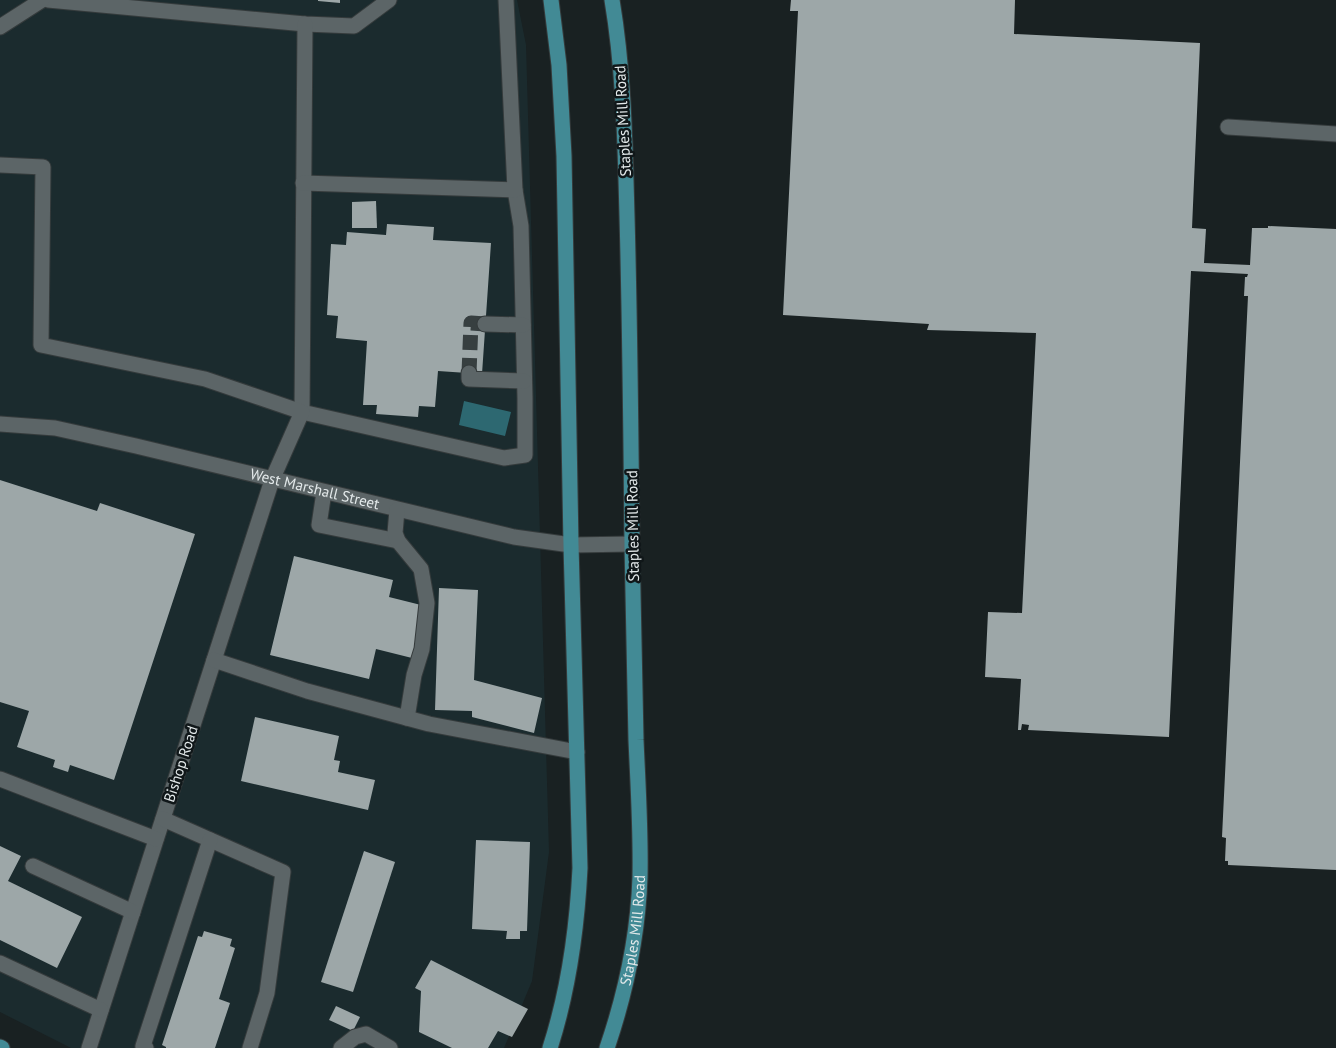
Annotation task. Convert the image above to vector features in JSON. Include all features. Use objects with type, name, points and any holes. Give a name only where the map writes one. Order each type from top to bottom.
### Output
[{"type":"main road","points":[[550,1048],[572,960],[578,912],[580,842],[571,545],[564,156],[559,65],[551,0]]},
{"type":"main road","name":"Staples Mill Road","points":[[607,1048],[625,990],[637,917],[640,880],[625,161],[616,20],[612,0]]},
{"type":"street","points":[[0,27],[42,0]]},
{"type":"street","points":[[48,0],[305,24],[354,26],[389,0]]},
{"type":"street","points":[[0,165],[42,167],[41,345],[205,379],[302,412],[504,458],[524,455],[521,226],[515,190],[506,0]]},
{"type":"street","points":[[302,412],[305,24]]},
{"type":"street","points":[[1228,127],[1336,134]]},
{"type":"street","points":[[303,183],[515,190]]},
{"type":"street","points":[[485,324],[523,326]]},
{"type":"street","points":[[469,373],[468,379],[524,381]]},
{"type":"street","name":"Bishop Road","points":[[89,1048],[272,480],[302,412]]},
{"type":"street","name":"West Marshall Street","points":[[0,424],[54,428],[136,446],[514,537],[571,545],[632,544]]},
{"type":"street","points":[[324,492],[319,524],[398,541]]},
{"type":"street","points":[[398,510],[395,533],[398,541],[421,569],[427,603],[422,649],[414,675],[407,718]]},
{"type":"street","points":[[214,660],[307,691],[429,724],[577,752]]},
{"type":"street","points":[[0,780],[156,839]]},
{"type":"street","points":[[163,820],[283,872],[267,993],[250,1048]]},
{"type":"street","points":[[146,1048],[143,1046],[210,840]]},
{"type":"street","points":[[33,866],[133,912]]},
{"type":"street","points":[[0,963],[101,1010]]},
{"type":"street","points":[[341,1048],[355,1037],[366,1034],[390,1048]]},
{"type":"shaded area","points":[[0,0],[517,0],[526,45],[549,852],[532,981],[504,1048],[71,1048],[0,1012]]},
{"type":"water","points":[[464,401],[511,412],[505,436],[459,425]]},
{"type":"building","points":[[340,0],[340,3],[318,1]]},
{"type":"building","points":[[791,0],[1015,0],[1014,34],[1200,43],[1192,228],[1206,229],[1204,263],[1250,265],[1252,228],[1268,228],[1268,226],[1336,229],[1336,870],[1228,865],[1228,861],[1225,861],[1226,838],[1222,837],[1248,296],[1244,296],[1245,277],[1248,274],[1191,271],[1169,737],[1028,730],[1029,725],[1022,724],[1021,730],[1018,730],[1021,679],[985,677],[988,612],[1022,613],[1036,333],[927,330],[929,324],[783,315],[798,11],[790,11]]},
{"type":"building","points":[[376,201],[377,228],[352,228],[352,202]]},
{"type":"building","points":[[387,224],[434,227],[433,240],[491,243],[482,374],[438,371],[435,407],[419,406],[418,417],[376,414],[377,405],[363,405],[367,341],[336,338],[338,316],[327,315],[331,244],[346,245],[347,232],[386,235]]},
{"type":"building","points":[[0,480],[97,511],[100,503],[195,534],[114,780],[70,765],[68,772],[53,767],[55,760],[17,747],[29,711],[0,702]]},
{"type":"building","points":[[294,556],[393,580],[389,597],[425,606],[412,658],[376,649],[369,679],[270,655]]},
{"type":"building","points":[[439,588],[478,590],[474,680],[542,698],[534,733],[472,717],[472,711],[435,710]]},
{"type":"building","points":[[255,717],[339,736],[334,760],[340,761],[338,772],[375,780],[368,810],[241,781]]},
{"type":"building","points":[[476,840],[530,842],[527,931],[520,931],[520,939],[506,939],[507,931],[472,929]]},
{"type":"building","points":[[0,846],[21,856],[8,881],[82,917],[57,968],[0,940]]},
{"type":"building","points":[[364,851],[395,862],[353,992],[321,982]]},
{"type":"building","points":[[204,931],[232,939],[230,946],[235,948],[219,999],[230,1003],[215,1048],[166,1048],[162,1045],[198,936],[202,937]]},
{"type":"building","points":[[431,960],[528,1009],[512,1037],[498,1031],[488,1048],[452,1048],[419,1032],[421,991],[415,988]]},
{"type":"building","points":[[336,1006],[360,1017],[353,1031],[329,1020]]},
{"type":"tunnel","points":[[469,373],[471,323],[485,324]]}]
